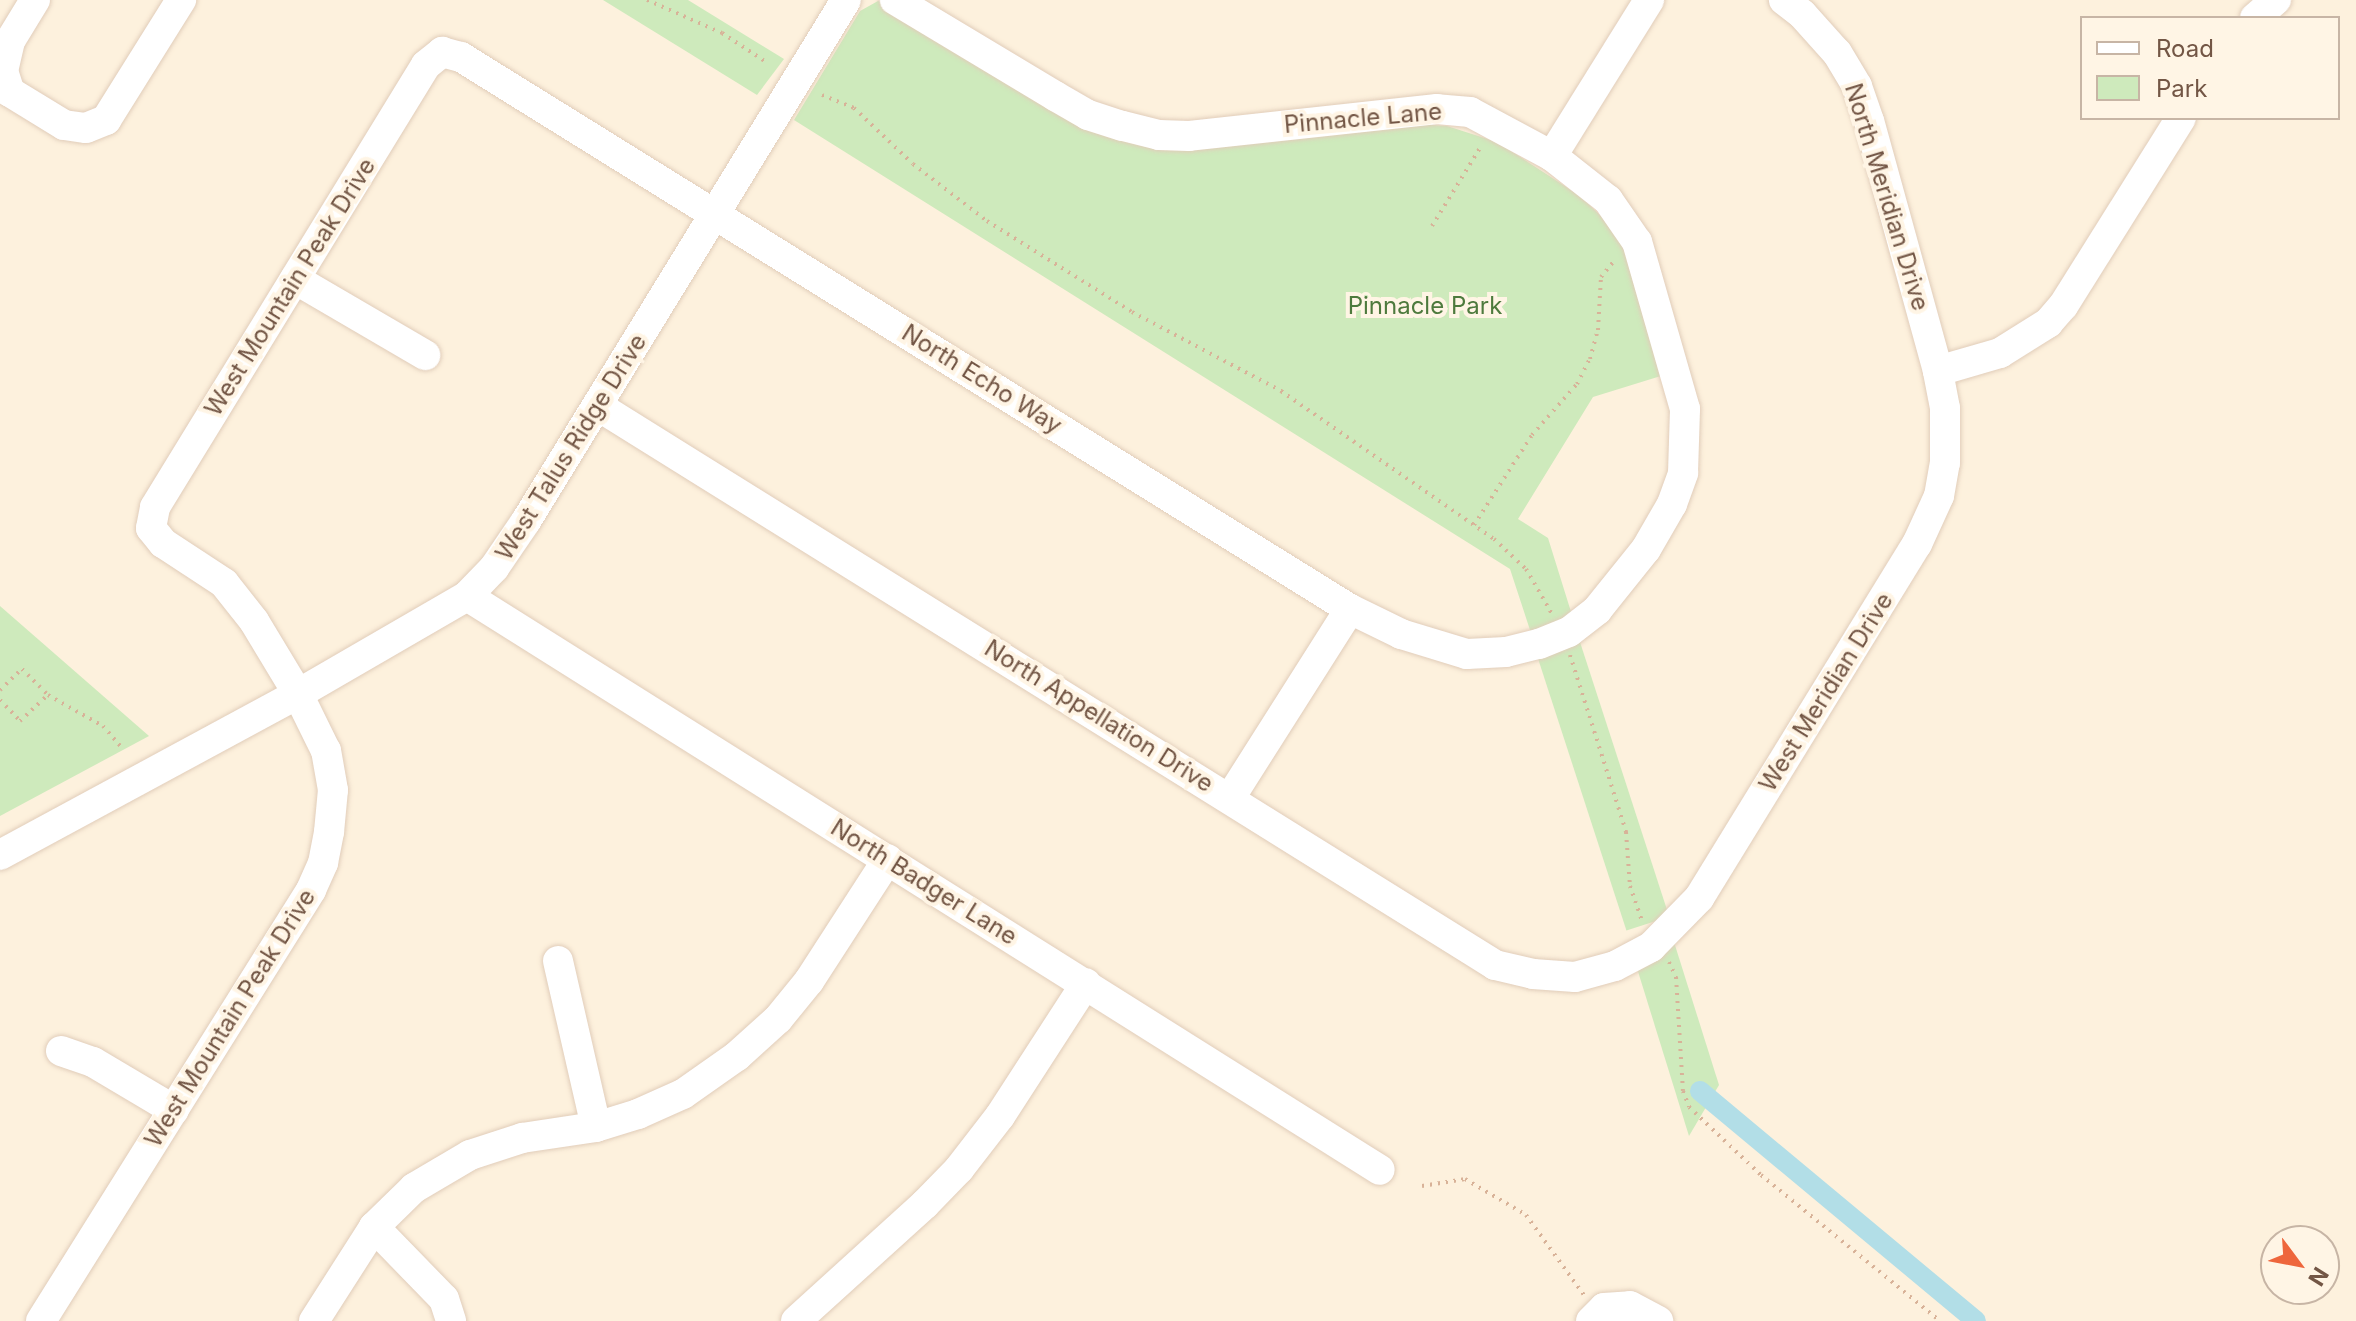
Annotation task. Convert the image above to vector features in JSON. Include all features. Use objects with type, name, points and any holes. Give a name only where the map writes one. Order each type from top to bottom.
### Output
[{"type":"street","points":[[35,0],[10,41],[3,71],[5,95],[64,125],[86,128],[106,120],[181,0]]},
{"type":"street","name":"West Talus Ridge Drive","points":[[0,855],[298,694],[467,596],[494,568],[526,521],[846,0]]},
{"type":"street","name":"Pinnacle Lane","points":[[895,0],[1066,103],[1122,126],[1159,135],[1189,136],[1437,109],[1470,112],[1552,156],[1608,200],[1637,242],[1685,409],[1687,440],[1683,473],[1676,494],[1646,549],[1597,610],[1550,640]]},
{"type":"street","points":[[1552,156],[1649,0]]},
{"type":"street","name":"North Meridian Drive","points":[[1784,0],[1802,14],[1837,53],[1857,86],[1938,371]]},
{"type":"street","points":[[2257,16],[2276,0]]},
{"type":"street","name":"North Echo Way","points":[[442,52],[461,57],[716,212],[1350,609],[1411,638],[1467,654],[1506,652],[1550,640]]},
{"type":"street","name":"West Mountain Peak Drive","points":[[41,1321],[311,890],[323,863],[333,790],[326,751],[298,694],[254,621],[224,583],[163,543],[151,528],[155,507],[426,65],[442,52]]},
{"type":"street","points":[[1938,371],[2000,353],[2048,323],[2063,306],[2180,120]]},
{"type":"street","points":[[295,279],[425,355]]},
{"type":"street","name":"West Meridian Drive","points":[[1615,966],[1651,947],[1699,898],[1917,544],[1939,496],[1945,463],[1945,408],[1938,371]]},
{"type":"street","name":"North Appellation Drive","points":[[598,406],[1495,965],[1533,974],[1575,977],[1615,966]]},
{"type":"street","name":"North Badger Lane","points":[[467,596],[1380,1170]]},
{"type":"street","points":[[1230,798],[1350,609]]},
{"type":"street","points":[[314,1321],[374,1227],[414,1188],[470,1155],[522,1138],[596,1127],[683,1094],[737,1056],[778,1019],[809,981],[888,859]]},
{"type":"street","points":[[558,961],[596,1127]]},
{"type":"street","points":[[796,1321],[925,1204],[959,1169],[1000,1116],[1086,983]]},
{"type":"street","points":[[61,1051],[93,1062],[174,1110]]},
{"type":"street","points":[[374,1227],[444,1299],[451,1321]]},
{"type":"street","points":[[1590,1312],[1630,1306],[1658,1321]]},
{"type":"path","points":[[647,0],[722,33],[766,62]]},
{"type":"path","points":[[822,95],[854,108],[913,164],[999,229],[1132,312],[1281,391],[1474,525],[1526,569],[1550,640],[1626,832],[1630,886],[1642,921]]},
{"type":"path","points":[[1432,226],[1480,148]]},
{"type":"path","points":[[1474,525],[1532,435],[1577,384],[1590,359],[1598,330],[1601,277],[1615,260]]},
{"type":"path","points":[[0,690],[22,669],[48,695],[103,726],[123,749]]},
{"type":"path","points":[[0,700],[20,721],[48,695]]},
{"type":"path","points":[[1669,961],[1676,977],[1683,1091],[1689,1107],[1761,1175],[1940,1321]]},
{"type":"path","points":[[1422,1186],[1465,1179],[1526,1215],[1590,1312]]},
{"type":"green space","points":[[603,0],[688,0],[784,59],[757,95]]},
{"type":"green space","name":"Pinnacle Park","points":[[878,1],[890,5],[1109,132],[1401,123],[1447,126],[1497,142],[1580,196],[1606,221],[1623,247],[1664,375],[1593,397],[1518,519],[1548,538],[1572,615],[1531,633],[1510,569],[794,120],[860,11]]},
{"type":"green space","points":[[0,606],[149,736],[0,816]]},
{"type":"green space","points":[[1579,639],[1669,917],[1626,931],[1536,653]]},
{"type":"green space","points":[[1674,942],[1719,1085],[1689,1136],[1636,965]]},
{"type":"waterway","points":[[1700,1091],[1976,1321]]}]
